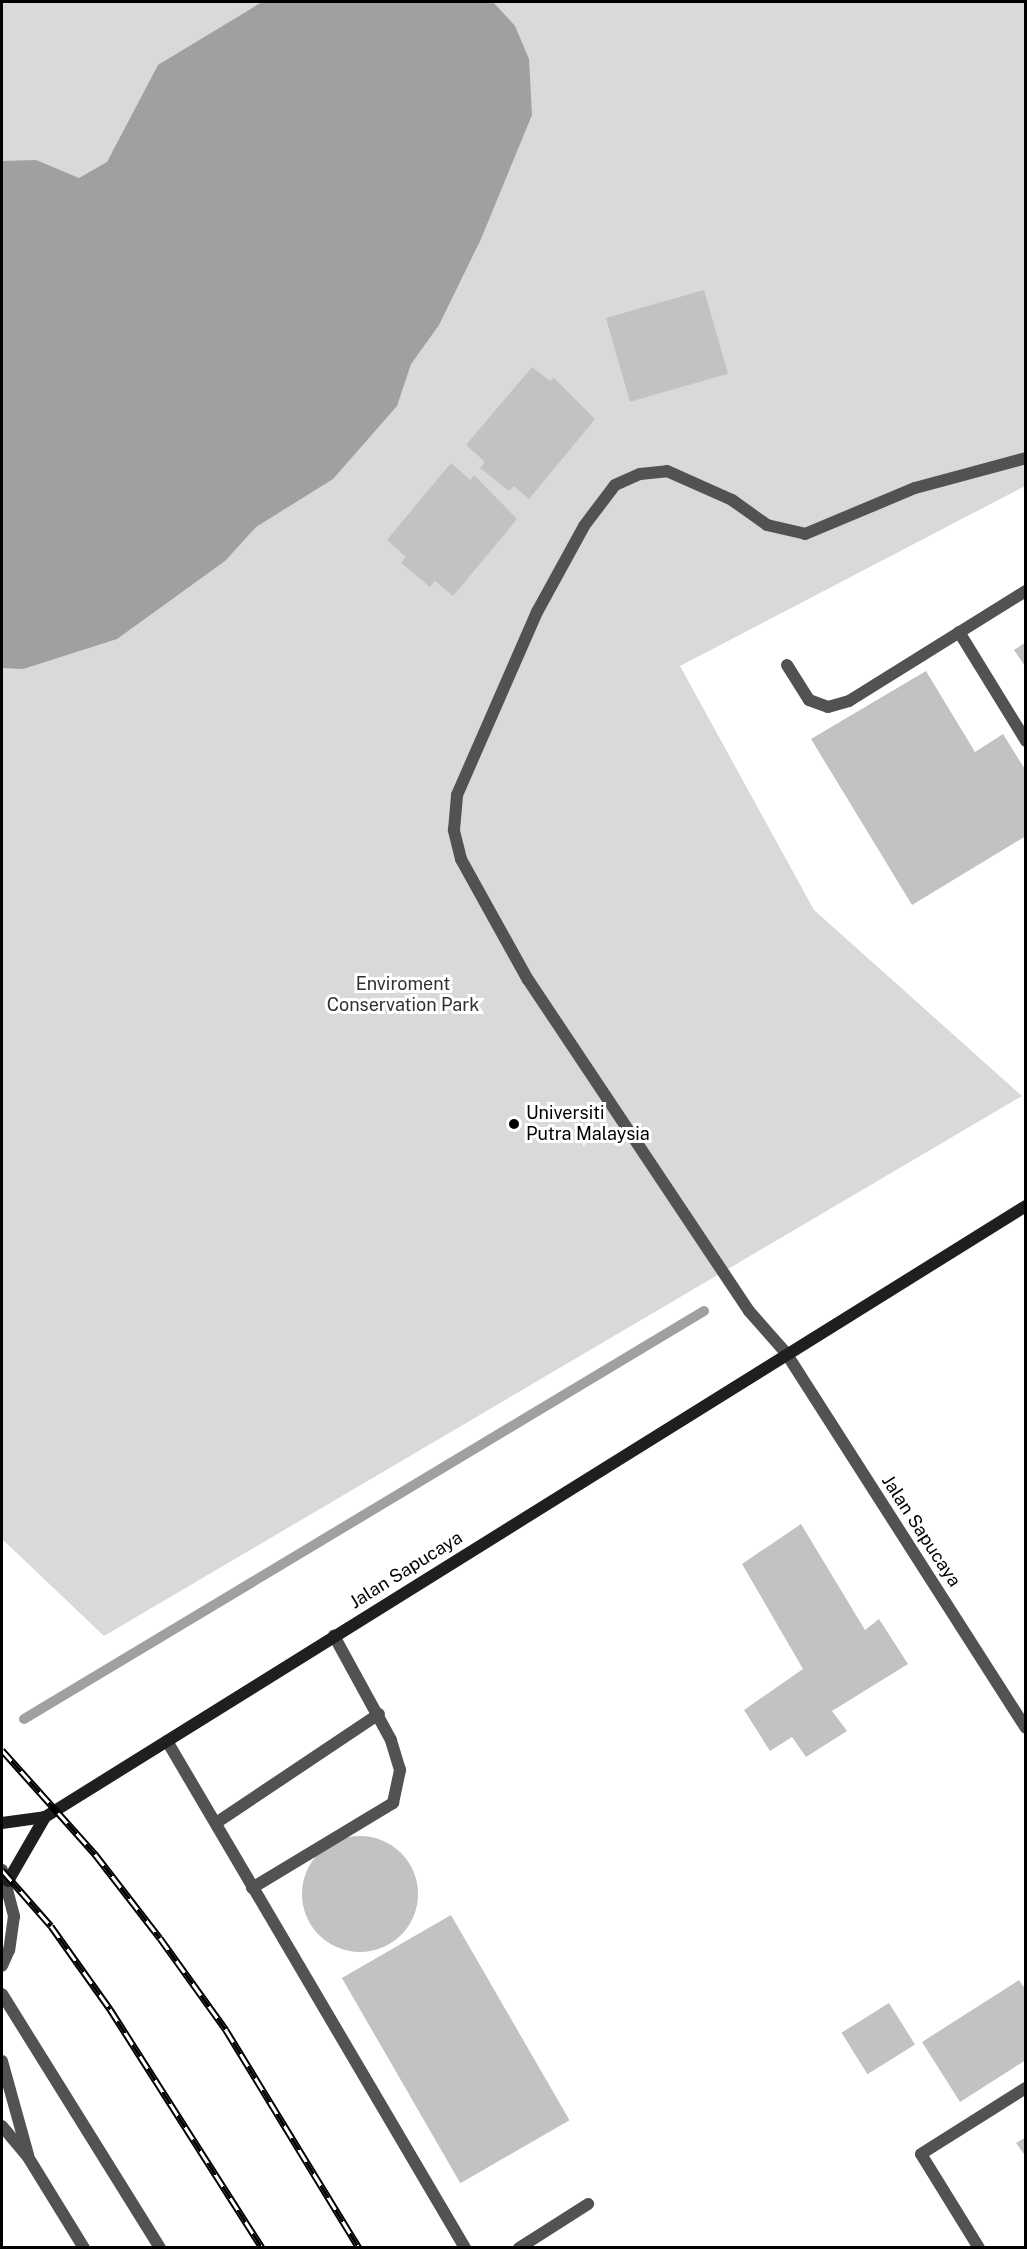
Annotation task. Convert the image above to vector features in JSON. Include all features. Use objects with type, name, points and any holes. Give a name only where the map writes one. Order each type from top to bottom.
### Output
[{"type":"street","points":[[786,1353],[749,1311],[528,980],[461,859],[454,830],[457,795],[537,612],[584,526],[615,485],[640,474],[667,471],[732,500],[767,525],[805,534],[915,488],[1026,458]]},
{"type":"street","points":[[787,665],[809,700],[828,707],[849,701],[1026,591]]},
{"type":"street","points":[[959,632],[1026,741]]},
{"type":"street","name":"Jalan Sapucaya","points":[[45,1817],[786,1353],[1026,1206]]},
{"type":"street","name":"Jalan Sapucaya","points":[[786,1353],[1026,1728]]},
{"type":"street","points":[[252,1888],[393,1803],[400,1770],[380,1714],[334,1636]]},
{"type":"street","points":[[216,1823],[380,1714]]},
{"type":"street","points":[[167,1741],[465,2247]]},
{"type":"street","points":[[2,1823],[45,1817]]},
{"type":"street","points":[[2,1966],[9,1950],[14,1916],[4,1876],[45,1817]]},
{"type":"street","points":[[2,1994],[160,2247]]},
{"type":"street","points":[[2,2061],[28,2157]]},
{"type":"street","points":[[980,2247],[921,2154],[1026,2088]]},
{"type":"street","points":[[2,2126],[28,2157],[84,2247]]},
{"type":"street","points":[[519,2247],[588,2204]]},
{"type":"green space","name":"Enviroment Conservation Park","points":[[2,2],[1025,2],[1025,486],[680,666],[814,910],[1022,1096],[104,1636],[2,1539]]},
{"type":"shaded area","points":[[262,2],[493,2],[515,26],[529,59],[532,115],[481,239],[439,325],[411,364],[397,406],[333,479],[256,527],[225,561],[117,639],[23,669],[2,668],[2,161],[36,160],[79,178],[107,162],[158,65]]},
{"type":"building","points":[[704,290],[728,374],[630,402],[606,318]]},
{"type":"building","points":[[532,367],[550,381],[554,378],[595,419],[529,499],[514,486],[509,491],[480,468],[485,462],[466,445]]},
{"type":"building","points":[[451,463],[470,480],[474,475],[517,519],[453,596],[435,581],[430,587],[401,563],[406,557],[387,540]]},
{"type":"building","points":[[1026,642],[1026,668],[1014,650]]},
{"type":"building","points":[[926,671],[975,752],[1003,734],[1026,771],[1026,836],[912,905],[811,739]]},
{"type":"building","points":[[801,1524],[865,1630],[879,1619],[908,1664],[832,1711],[847,1731],[806,1757],[792,1737],[770,1751],[744,1710],[803,1669],[742,1564]]},
{"type":"building","points":[[360,1836],[382,1840],[401,1853],[414,1872],[418,1894],[414,1916],[401,1935],[382,1948],[360,1952],[338,1948],[319,1935],[306,1916],[302,1894],[306,1872],[319,1853],[338,1840]]},
{"type":"building","points":[[451,1915],[570,2120],[460,2183],[342,1978]]},
{"type":"building","points":[[1019,1980],[1026,1990],[1026,2060],[960,2102],[922,2042]]},
{"type":"building","points":[[889,2003],[915,2045],[867,2074],[842,2033]]},
{"type":"building","points":[[1026,2137],[1026,2157],[1016,2143]]},
{"type":"waterway","points":[[24,1719],[704,1311]]},
{"type":"railway","points":[[2,1750],[95,1854],[160,1938],[226,2030],[359,2248]]},
{"type":"railway","points":[[2,1870],[51,1926],[110,2009],[262,2248]]},
{"type":"place","name":"Universiti Putra Malaysia","points":[[514,1124]]}]
